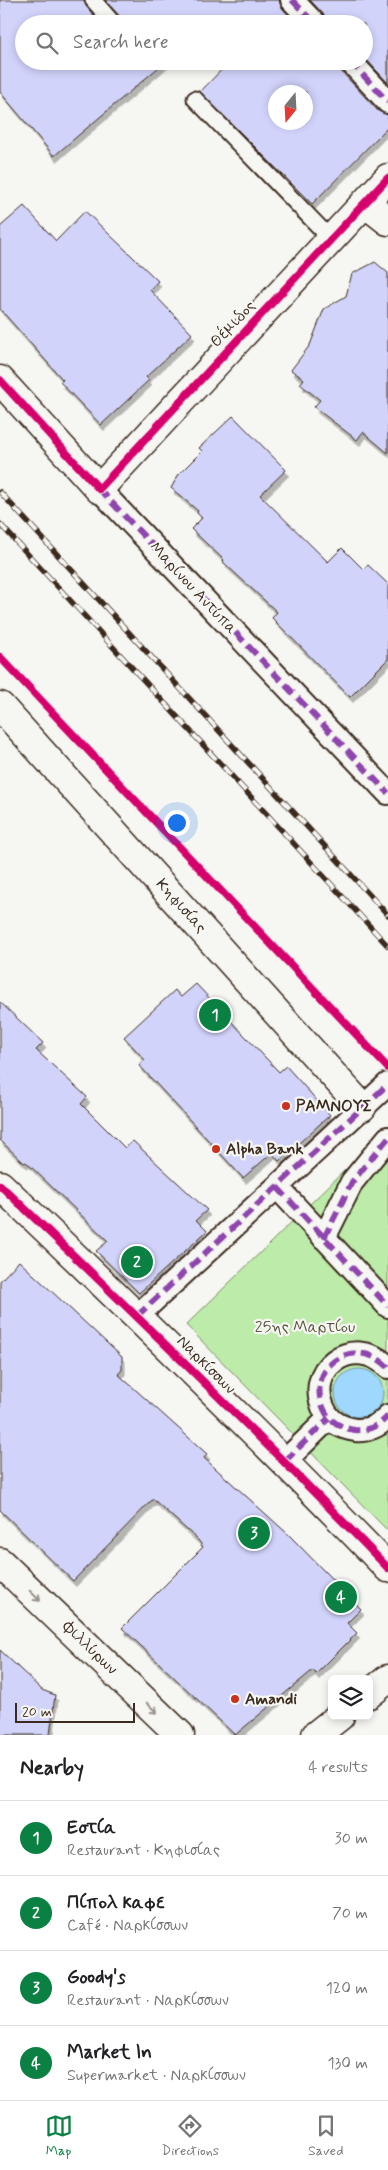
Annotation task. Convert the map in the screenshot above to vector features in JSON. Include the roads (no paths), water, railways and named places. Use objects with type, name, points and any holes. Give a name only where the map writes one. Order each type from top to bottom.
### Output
[{"type":"street","points":[[292,0],[306,15]]},
{"type":"street","points":[[358,70],[388,102]]},
{"type":"street","name":"Θέμιδος","points":[[99,489],[388,178]]},
{"type":"street","points":[[365,203],[388,221]]},
{"type":"street","name":"Μαρίνου Αντύπα","points":[[0,380],[99,489],[388,793]]},
{"type":"street","name":"Κηφισίας","points":[[0,706],[362,1107]]},
{"type":"street","points":[[137,1316],[388,1084]]},
{"type":"street","points":[[324,1238],[352,1182],[388,1138]]},
{"type":"street","name":"Ναρκίσσων","points":[[0,1185],[285,1461],[388,1568]]},
{"type":"street","points":[[277,1187],[388,1306]]},
{"type":"street","points":[[388,1367],[380,1358],[362,1352],[343,1355],[328,1366],[320,1383],[320,1402],[330,1418],[345,1428],[364,1431],[382,1423],[388,1416]]},
{"type":"street","points":[[285,1461],[330,1418]]},
{"type":"street","name":"Φιλλύρων","points":[[0,1562],[180,1735]]},
{"type":"street","points":[[373,1691],[388,1679]]},
{"type":"street","points":[[316,1735],[335,1720]]},
{"type":"lane","points":[[93,0],[106,15]]},
{"type":"lane","points":[[195,99],[331,239]]},
{"type":"water","points":[[359,1369],[368,1371],[376,1376],[381,1384],[383,1393],[381,1402],[376,1410],[368,1415],[359,1417],[350,1415],[342,1410],[337,1402],[335,1393],[337,1384],[342,1376],[350,1371]]},
{"type":"railway","points":[[0,492],[388,915]]},
{"type":"railway","points":[[0,524],[388,946]]},
{"type":"place","name":"Εστία","points":[[215,1015]]},
{"type":"place","name":"ΡΑΜΝΟΥΣ","points":[[286,1106]]},
{"type":"place","name":"Alpha Bank","points":[[216,1149]]},
{"type":"place","name":"Πίπολ καφε","points":[[137,1262]]},
{"type":"place","name":"Goody's","points":[[254,1533]]},
{"type":"place","name":"Market In","points":[[341,1597]]},
{"type":"place","name":"Amandi","points":[[235,1699]]},
{"type":"park label","name":"25ης Μαρτίου","points":[[305,1327]]}]
